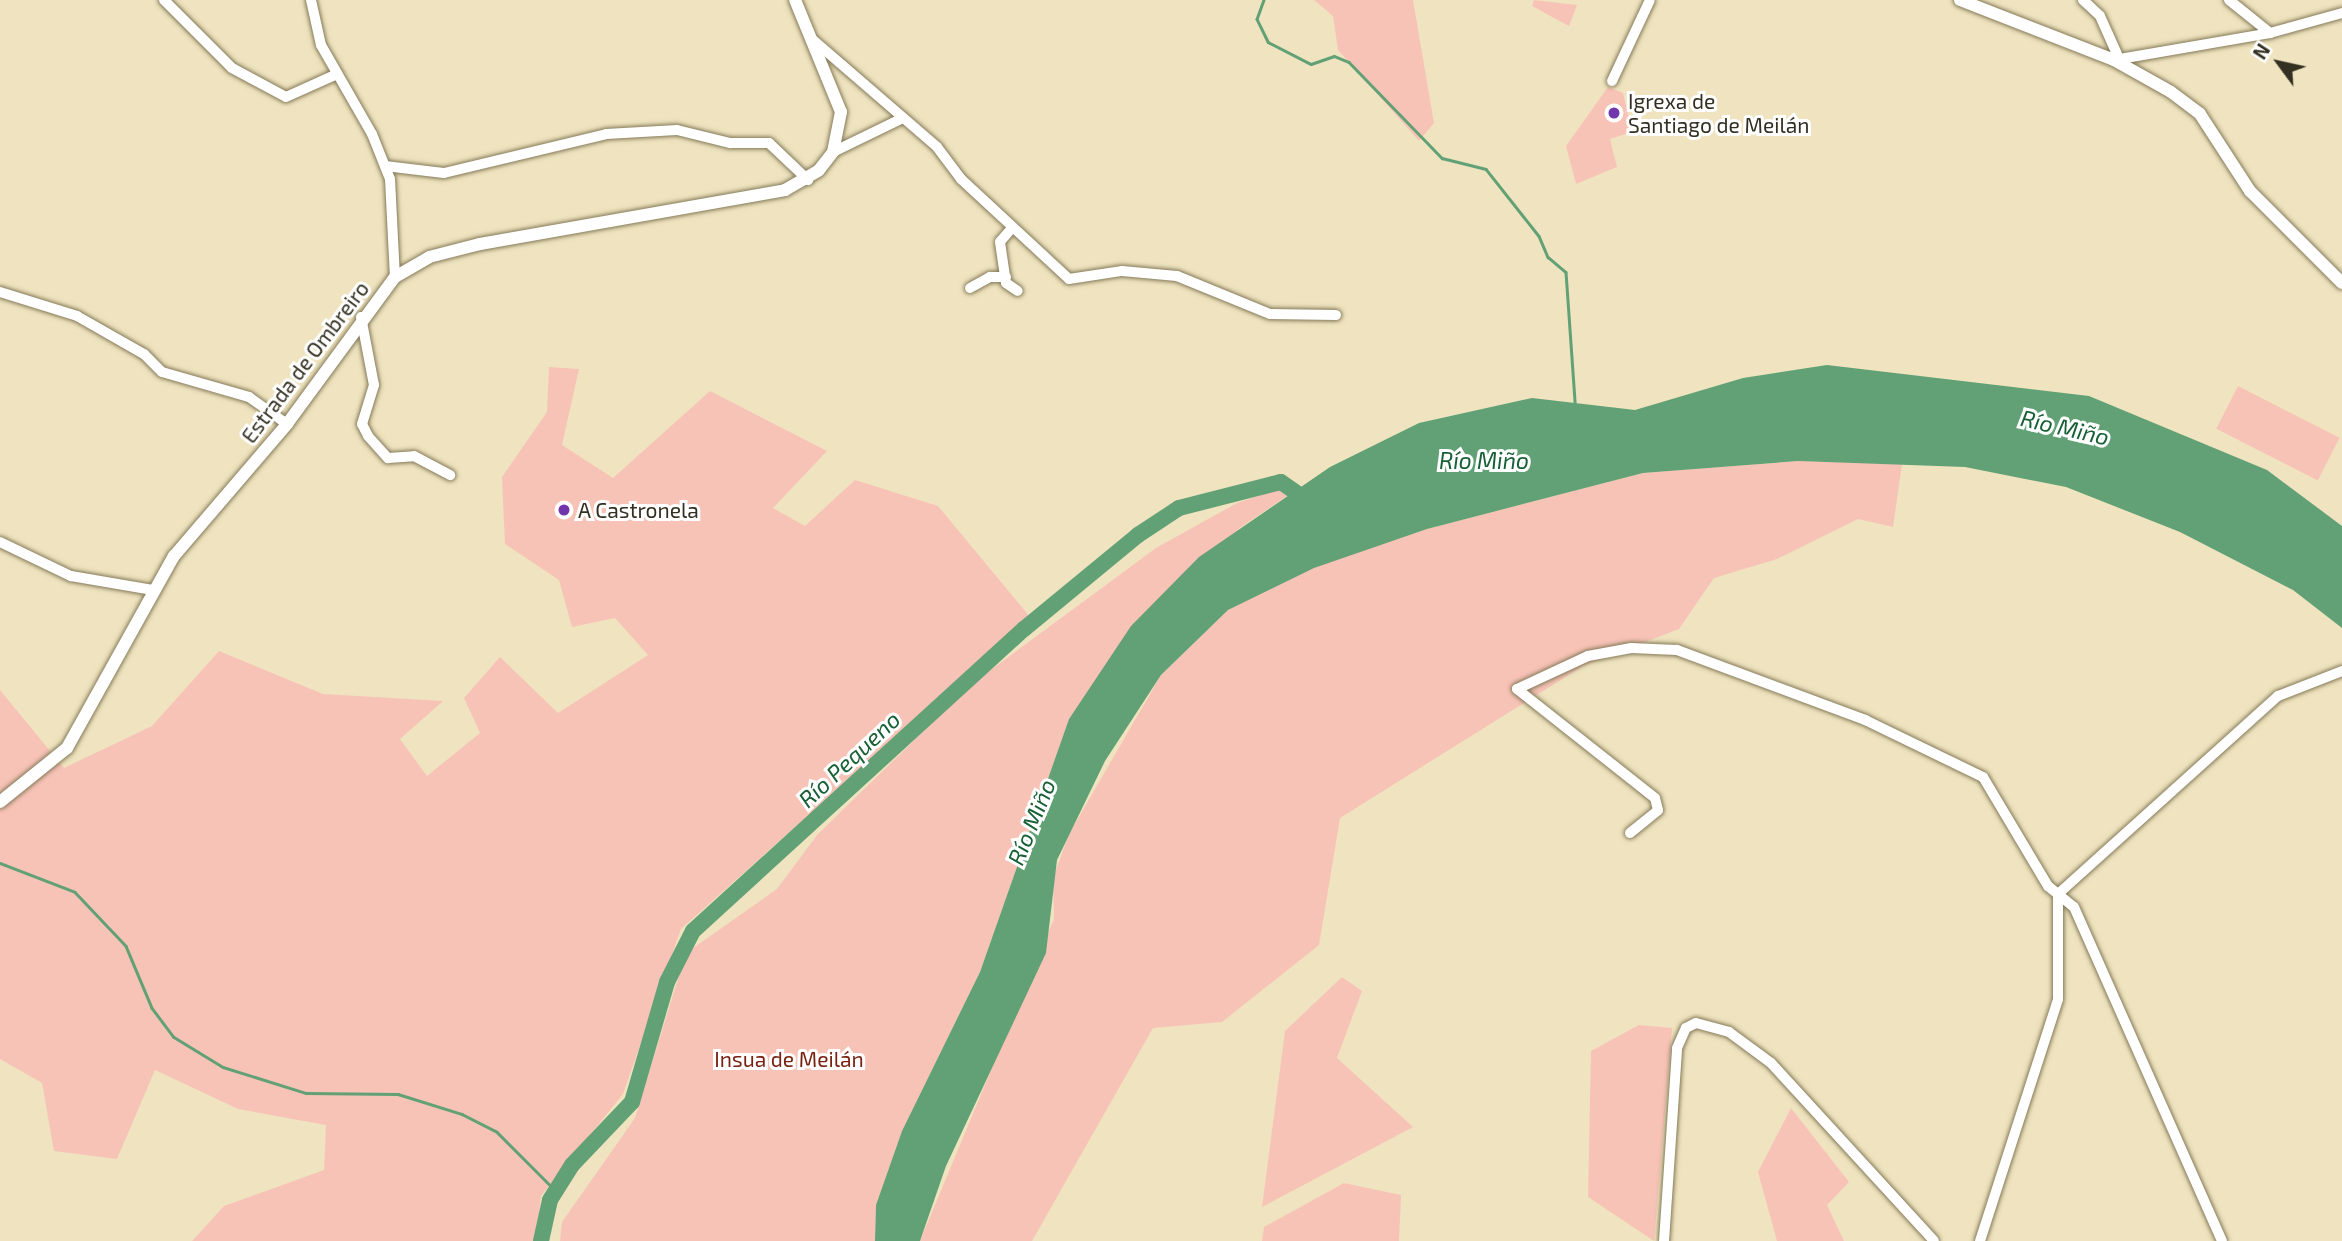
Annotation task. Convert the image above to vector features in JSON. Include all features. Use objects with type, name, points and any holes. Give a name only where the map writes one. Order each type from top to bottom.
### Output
[{"type":"street","points":[[164,0],[232,68],[286,97],[335,75]]},
{"type":"street","points":[[311,0],[335,75],[385,166],[395,277]]},
{"type":"street","points":[[795,0],[841,112],[833,152]]},
{"type":"street","points":[[1612,81],[1650,0]]},
{"type":"street","points":[[1959,0],[2116,57],[2200,114],[2250,191],[2342,284]]},
{"type":"street","points":[[2083,0],[2099,16],[2116,57]]},
{"type":"street","points":[[2229,0],[2270,33]]},
{"type":"street","points":[[2116,57],[2270,33],[2311,16],[2342,13]]},
{"type":"street","points":[[809,36],[901,119],[937,146],[1012,228],[1069,279],[1122,271],[1177,276],[1270,314],[1336,315]]},
{"type":"street","points":[[833,152],[901,119]]},
{"type":"street","points":[[385,166],[444,173],[606,134],[677,130],[730,143],[769,143],[808,180]]},
{"type":"street","name":"Estrada de Ombreiro","points":[[0,802],[67,748],[174,556],[287,424],[361,317],[395,277],[429,257],[481,244],[785,190],[808,180],[833,152]]},
{"type":"street","points":[[1012,228],[1000,242],[1006,277],[1018,291]]},
{"type":"street","points":[[970,288],[990,276],[1006,277]]},
{"type":"street","points":[[0,292],[77,316],[144,354],[162,372],[249,397],[287,424]]},
{"type":"street","points":[[361,317],[374,385],[362,424],[368,436],[382,455],[414,456],[450,475]]},
{"type":"street","points":[[0,542],[71,576],[153,590]]},
{"type":"street","points":[[1630,833],[1658,810],[1655,798],[1517,689],[1588,656],[1631,648],[1676,650],[1865,720],[1983,777],[2058,894],[2074,907],[2133,1031],[2222,1241]]},
{"type":"street","points":[[1980,1241],[2058,999],[2058,894],[2278,696],[2342,671]]},
{"type":"street","points":[[1664,1241],[1677,1048],[1686,1028],[1696,1023],[1729,1032],[1771,1063],[1934,1241]]},
{"type":"green space","points":[[1314,0],[1413,0],[1434,123],[1419,141],[1338,50],[1333,16]]},
{"type":"green space","points":[[1534,0],[1577,5],[1569,26],[1532,6]]},
{"type":"green space","points":[[1608,87],[1623,93],[1632,132],[1610,139],[1617,167],[1576,184],[1566,146]]},
{"type":"green space","points":[[549,367],[579,369],[562,445],[613,478],[710,391],[827,451],[773,508],[805,526],[855,480],[938,506],[1030,617],[681,929],[623,1094],[541,1196],[536,1241],[192,1241],[224,1206],[324,1170],[326,1125],[238,1109],[155,1070],[117,1159],[54,1151],[42,1083],[0,1059],[0,690],[64,768],[152,726],[219,651],[323,694],[443,701],[400,739],[427,776],[480,733],[464,698],[500,657],[558,713],[648,655],[615,618],[572,627],[559,580],[505,544],[502,477],[547,412]]},
{"type":"green space","points":[[2238,386],[2340,438],[2318,481],[2216,429]]},
{"type":"green space","points":[[1798,461],[1902,464],[1893,527],[1858,519],[1777,559],[1714,578],[1679,629],[1583,666],[1340,818],[1319,945],[1222,1022],[1153,1028],[1032,1241],[920,1241],[1054,919],[1053,878],[1069,834],[1161,675],[1228,610],[1314,567],[1427,529],[1643,473]]},
{"type":"green space","name":"Insua de Meilán","points":[[1283,488],[1290,494],[1241,527],[1132,626],[1069,719],[980,972],[902,1131],[876,1205],[875,1241],[560,1241],[562,1222],[635,1118],[686,953],[777,889],[817,835],[973,683],[1156,548],[1237,503]]},
{"type":"green space","points":[[1342,977],[1362,991],[1337,1058],[1413,1127],[1262,1207],[1285,1031]]},
{"type":"green space","points":[[1639,1025],[1672,1028],[1654,1241],[1588,1197],[1591,1051]]},
{"type":"green space","points":[[1791,1108],[1849,1182],[1827,1205],[1844,1241],[1777,1241],[1758,1172]]},
{"type":"green space","points":[[1344,1183],[1401,1195],[1399,1241],[1262,1241],[1264,1227]]},
{"type":"water","name":"Río Miño","points":[[1827,365],[2089,396],[2267,470],[2342,526],[2342,628],[2293,590],[2180,532],[2066,487],[1965,467],[1798,461],[1643,473],[1427,529],[1314,568],[1228,610],[1161,675],[1105,761],[1057,860],[1046,953],[946,1166],[920,1241],[875,1241],[876,1205],[902,1131],[980,972],[1069,719],[1131,626],[1199,557],[1330,467],[1419,423],[1532,398],[1635,410],[1743,378]]},
{"type":"waterway","points":[[1264,0],[1257,19],[1268,42],[1311,64],[1334,56],[1349,62],[1442,158],[1486,169],[1539,236],[1548,257],[1566,272],[1575,402]]},
{"type":"waterway","name":"Río Pequeno","points":[[541,1241],[550,1200],[572,1165],[632,1102],[667,982],[693,931],[1024,629],[1138,535],[1179,508],[1281,482],[1313,504]]},
{"type":"waterway","points":[[0,863],[75,892],[126,946],[152,1008],[174,1037],[223,1067],[306,1093],[398,1094],[462,1114],[497,1132],[556,1191]]},
{"type":"place","name":"Igrexa de Santiago de Meilán","points":[[1614,113]]},
{"type":"place","name":"A Castronela","points":[[564,510]]}]
